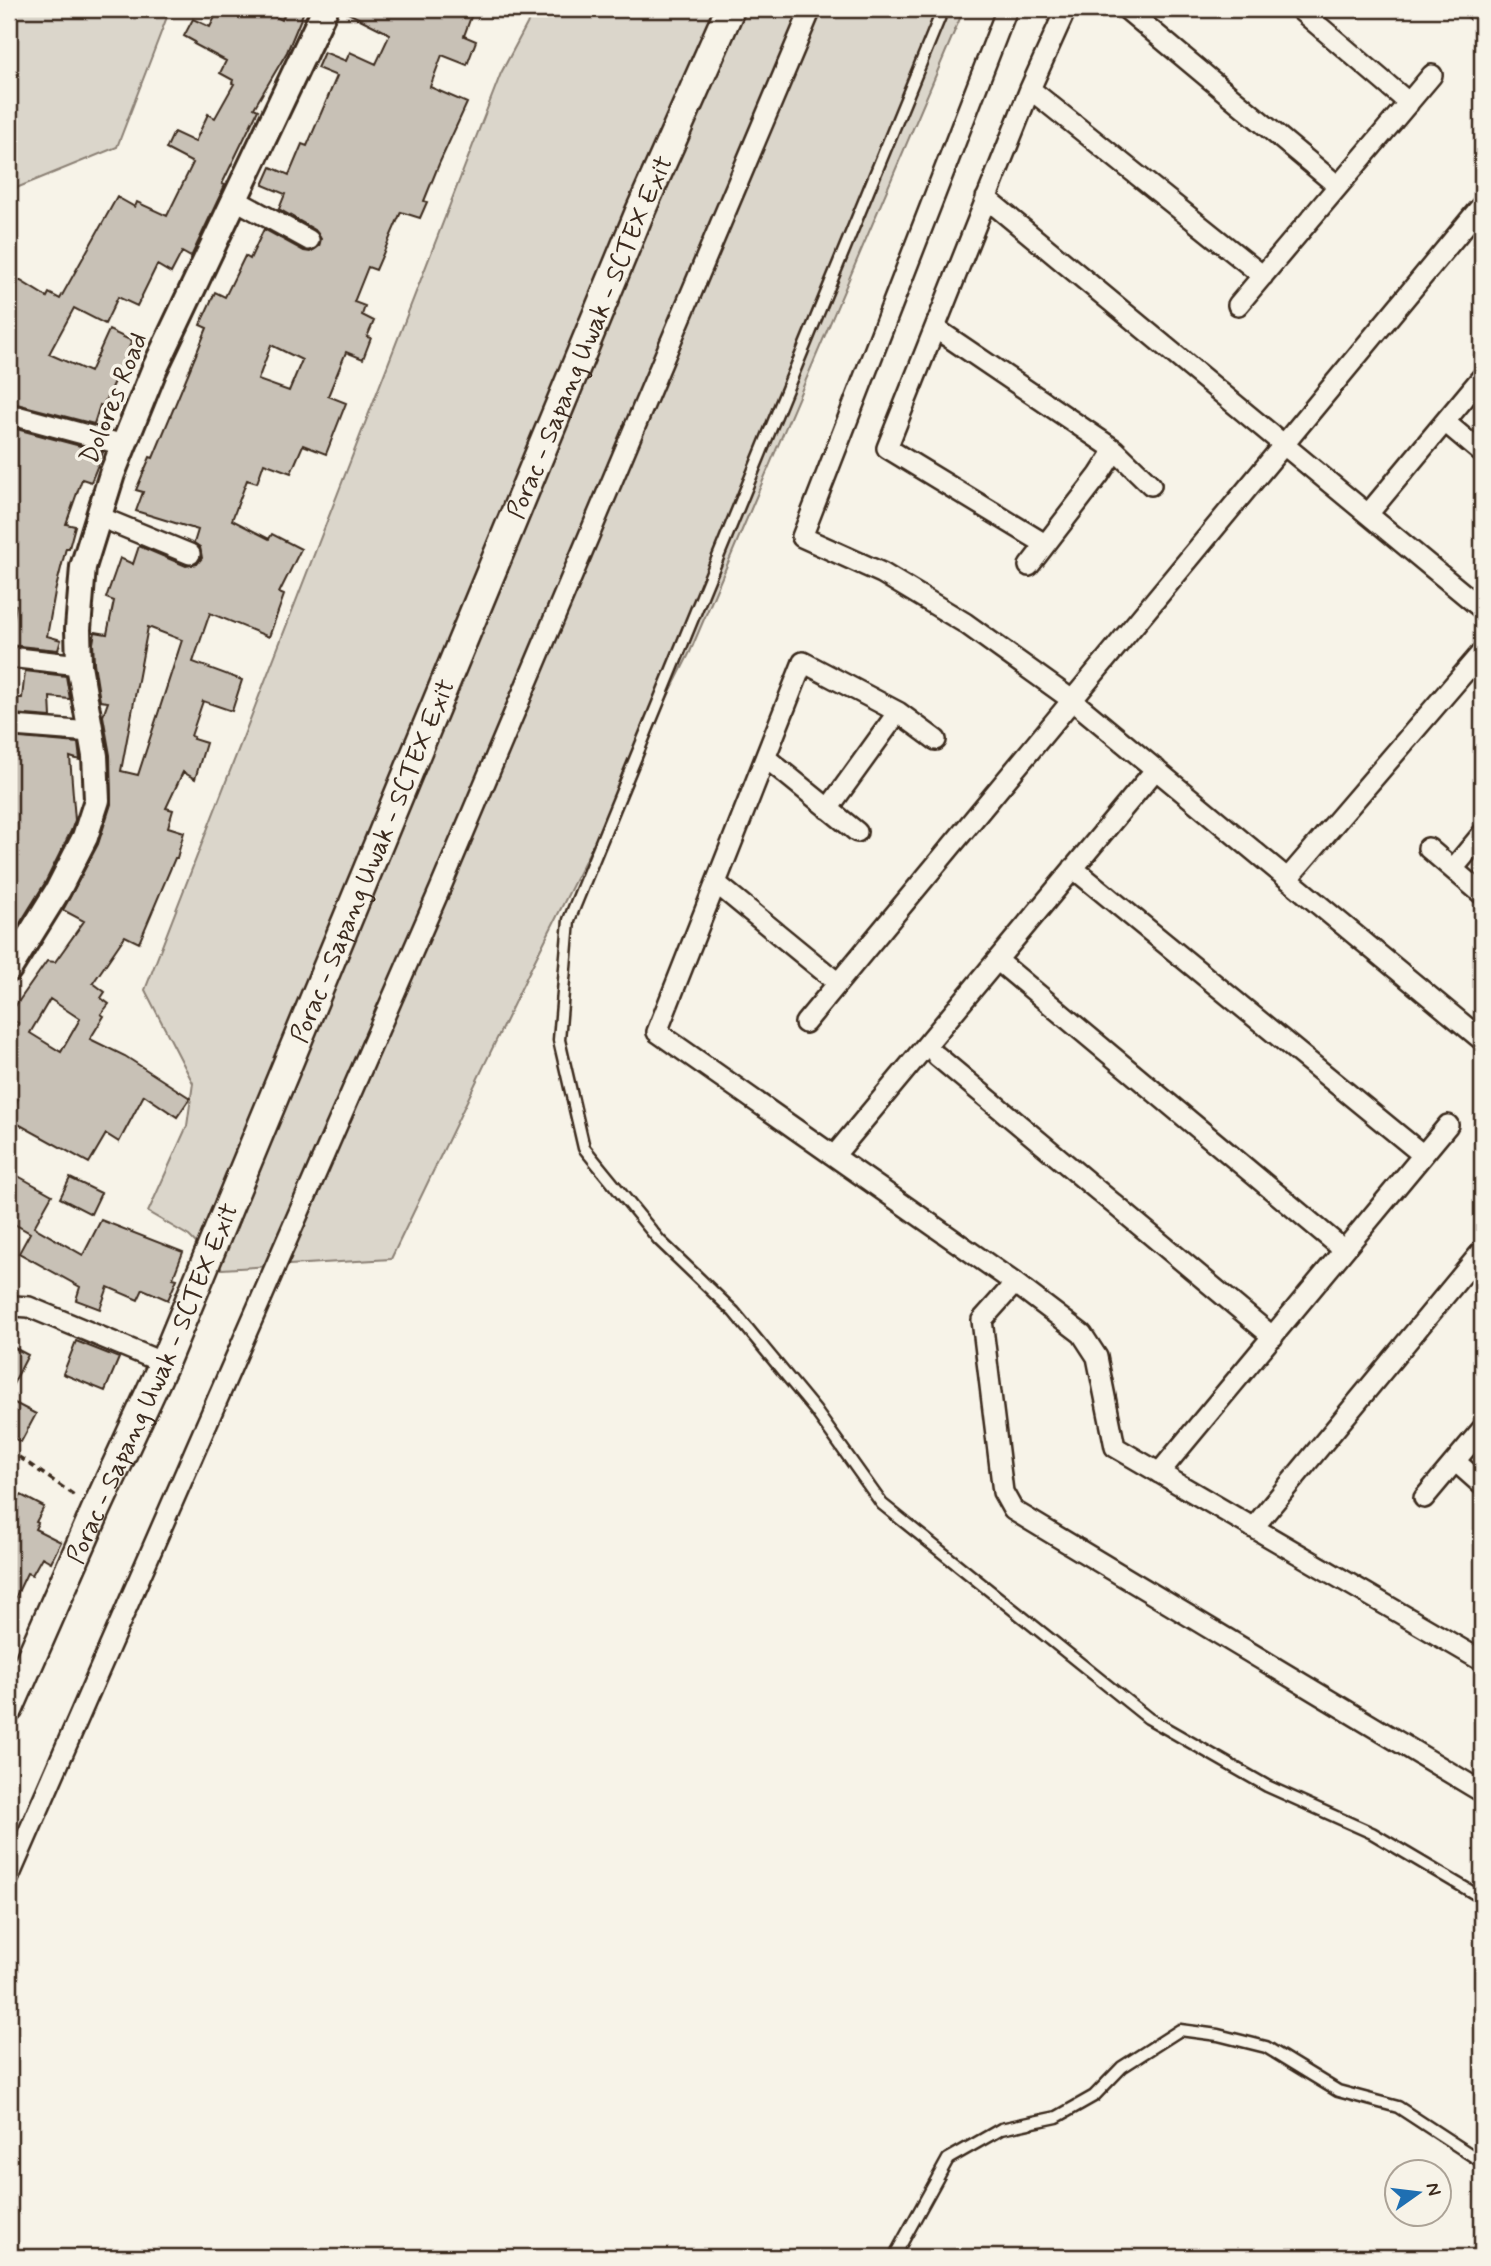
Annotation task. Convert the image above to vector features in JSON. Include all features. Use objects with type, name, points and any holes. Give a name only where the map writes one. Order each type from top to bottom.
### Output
[{"type":"main road","name":"Porac - Sapang Uwak - SCTEX Exit","points":[[9,1708],[164,1363],[633,227],[730,9]]},
{"type":"street","name":"Dolores Road","points":[[9,969],[58,890],[85,837],[97,800],[95,756],[79,665],[78,629],[83,567],[124,445],[154,370],[325,9]]},
{"type":"street","points":[[9,1877],[440,889],[811,9]]},
{"type":"street","points":[[1007,9],[802,537],[882,573],[965,623],[1072,700],[1482,1040]]},
{"type":"street","points":[[1045,544],[887,448],[1030,89],[1066,9]]},
{"type":"street","points":[[1126,9],[1338,186]]},
{"type":"street","points":[[1299,9],[1409,103]]},
{"type":"street","points":[[1475,9],[1482,15]]},
{"type":"street","points":[[1238,305],[1432,75]]},
{"type":"street","points":[[1030,89],[1263,276]]},
{"type":"street","points":[[986,198],[1482,608]]},
{"type":"street","points":[[236,200],[309,240]]},
{"type":"street","points":[[804,1023],[1482,205]]},
{"type":"street","points":[[935,328],[1115,450],[1151,485]]},
{"type":"street","points":[[1368,514],[1482,377]]},
{"type":"street","points":[[9,414],[124,445]]},
{"type":"street","points":[[1445,422],[1482,453]]},
{"type":"street","points":[[1028,566],[1115,450]]},
{"type":"street","points":[[100,517],[190,554]]},
{"type":"street","points":[[1288,878],[1482,652]]},
{"type":"street","points":[[9,657],[79,665]]},
{"type":"street","points":[[936,740],[898,712],[803,662],[657,1032],[1015,1283],[1082,1334],[1097,1357],[1115,1447],[1482,1661]]},
{"type":"street","points":[[828,809],[898,712]]},
{"type":"street","points":[[12,726],[91,732]]},
{"type":"street","points":[[766,758],[857,832]]},
{"type":"street","points":[[834,1156],[1156,769]]},
{"type":"street","points":[[1453,869],[1482,834]]},
{"type":"street","points":[[1428,848],[1482,894]]},
{"type":"street","points":[[1073,868],[1423,1155]]},
{"type":"street","points":[[716,883],[838,982]]},
{"type":"street","points":[[997,960],[1345,1250]]},
{"type":"street","points":[[937,1056],[1273,1337]]},
{"type":"street","points":[[1160,1473],[1448,1125]]},
{"type":"street","points":[[1253,1528],[1482,1251]]},
{"type":"street","points":[[1015,1283],[982,1320],[1003,1492],[1013,1510],[1482,1791]]},
{"type":"street","points":[[9,1309],[14,1306],[29,1307],[164,1363]]},
{"type":"street","points":[[1424,1498],[1482,1429]]},
{"type":"street","points":[[1455,1461],[1482,1485]]},
{"type":"lane","points":[[943,9],[569,920],[559,1040],[584,1148],[659,1240],[734,1312],[751,1332],[815,1410],[882,1504],[1148,1718],[1266,1786],[1373,1833],[1482,1898]]},
{"type":"lane","points":[[894,2257],[948,2159],[1001,2129],[1057,2117],[1066,2112],[1094,2096],[1122,2067],[1180,2030],[1219,2035],[1266,2047],[1338,2091],[1398,2107],[1482,2162]]},
{"type":"path","points":[[9,1450],[96,1510]]},
{"type":"shaded area","points":[[13,9],[170,9],[117,147],[9,191],[9,14]]},
{"type":"shaded area","points":[[535,9],[964,9],[690,652],[530,970],[391,1259],[222,1269],[189,1236],[148,1212],[187,1126],[193,1083],[145,990],[501,73]]},
{"type":"building","points":[[219,9],[259,9],[282,20],[287,9],[305,9],[287,52],[254,108],[258,110],[191,257],[182,252],[171,273],[157,265],[137,306],[118,297],[105,324],[74,308],[49,354],[90,372],[109,330],[132,341],[103,406],[100,405],[94,424],[9,402],[9,298],[19,280],[47,297],[49,293],[60,299],[117,197],[135,207],[137,202],[167,216],[193,163],[166,149],[174,132],[195,142],[208,114],[215,118],[234,84],[233,80],[220,73],[226,61],[184,36],[193,19],[210,27]]},
{"type":"building","points":[[340,9],[460,9],[472,14],[464,36],[476,41],[467,65],[442,55],[430,87],[467,103],[439,164],[420,218],[401,212],[376,270],[368,267],[354,302],[365,306],[362,315],[374,321],[367,337],[371,338],[363,359],[346,352],[328,396],[346,403],[326,454],[303,445],[291,473],[264,463],[257,483],[247,480],[232,520],[269,539],[272,534],[301,549],[279,593],[284,595],[269,637],[210,613],[193,662],[242,680],[232,711],[203,701],[191,736],[206,743],[195,779],[183,772],[166,808],[173,810],[168,827],[184,832],[177,858],[139,943],[125,936],[93,983],[105,992],[101,998],[109,1004],[101,1014],[104,1016],[90,1039],[125,1056],[190,1098],[177,1117],[144,1095],[119,1142],[106,1134],[89,1163],[9,1119],[18,1099],[9,1094],[9,1038],[18,1023],[9,1015],[47,961],[55,962],[84,921],[63,910],[98,844],[111,804],[110,755],[103,716],[108,702],[100,701],[94,663],[95,632],[107,634],[114,601],[106,598],[120,558],[133,564],[139,546],[186,566],[197,564],[202,558],[200,547],[194,543],[198,530],[136,511],[143,492],[136,490],[150,457],[153,458],[207,328],[200,325],[215,292],[225,297],[245,256],[250,259],[264,229],[304,251],[310,252],[319,246],[321,239],[315,230],[279,209],[285,194],[263,185],[271,167],[289,175],[302,144],[307,146],[337,76],[317,68],[324,52],[346,61],[350,52],[376,64],[390,34]],"holes":[[[271,345],[302,360],[289,391],[258,380]],[[148,627],[182,640],[138,775],[121,771]],[[50,999],[80,1019],[61,1052],[30,1033]]]},
{"type":"building","points":[[9,427],[103,452],[91,482],[82,479],[66,524],[75,526],[69,548],[66,548],[47,636],[61,640],[58,650],[9,645],[16,605],[11,604],[17,576],[9,574]]},
{"type":"building","points":[[25,671],[66,676],[70,699],[50,697],[51,717],[13,714],[13,709],[18,709],[18,698],[22,698]]},
{"type":"building","points":[[9,737],[78,743],[80,760],[70,757],[75,820],[71,831],[45,883],[9,941]]},
{"type":"building","points":[[9,1171],[52,1195],[34,1227],[83,1255],[101,1220],[183,1252],[173,1278],[177,1279],[168,1300],[143,1289],[138,1300],[108,1287],[100,1309],[76,1300],[80,1287],[19,1253],[30,1233],[9,1221]]},
{"type":"building","points":[[70,1178],[101,1193],[91,1214],[60,1198]]},
{"type":"building","points":[[76,1341],[119,1358],[105,1391],[63,1374]]},
{"type":"building","points":[[9,1345],[28,1355],[9,1392]]},
{"type":"building","points":[[9,1400],[36,1414],[21,1442],[9,1436]]},
{"type":"building","points":[[21,1495],[44,1507],[35,1529],[61,1542],[51,1562],[42,1557],[32,1575],[27,1573],[9,1611],[9,1518]]}]
